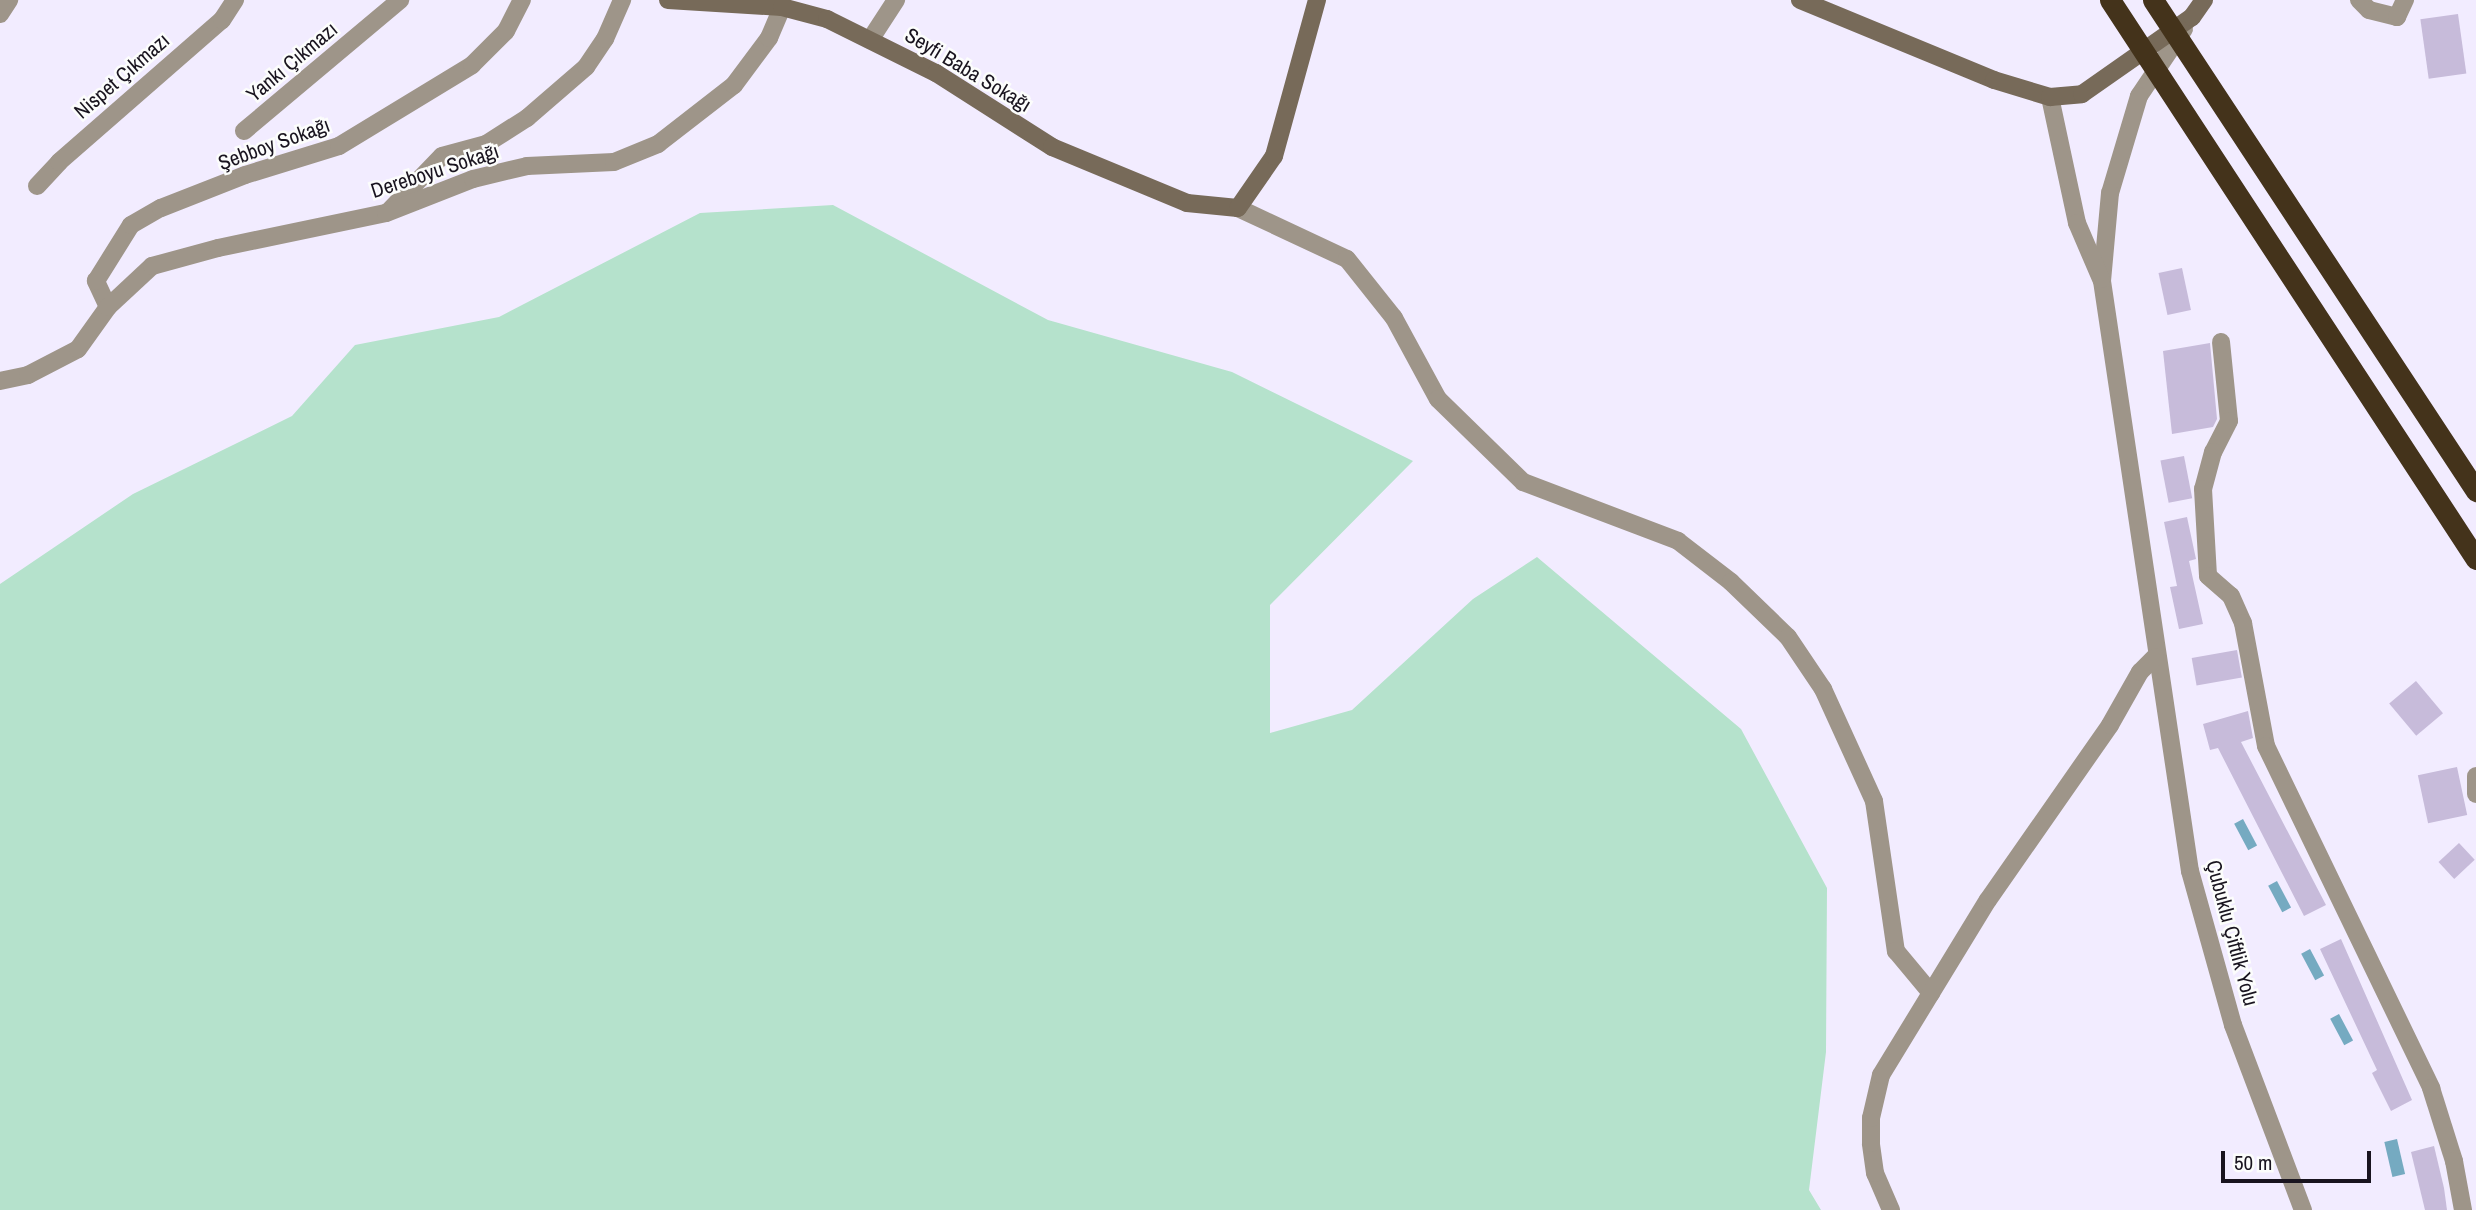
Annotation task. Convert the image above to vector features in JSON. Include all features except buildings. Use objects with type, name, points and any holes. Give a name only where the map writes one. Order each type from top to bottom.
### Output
[{"type":"highway","points":[[2110,0],[2476,559]]},
{"type":"highway","points":[[2153,0],[2476,491]]},
{"type":"street","points":[[0,14],[9,0]]},
{"type":"street","name":"Nispet Çıkmazı","points":[[37,186],[59,162],[222,20],[235,0]]},
{"type":"street","name":"Yankı Çıkmazı","points":[[244,131],[400,0]]},
{"type":"street","name":"Şebboy Sokağı","points":[[108,307],[96,281],[131,225],[162,208],[246,175],[339,146],[472,65],[506,31],[522,0]]},
{"type":"street","points":[[386,213],[442,156],[486,144],[527,118],[586,67],[605,39],[622,0]]},
{"type":"street","name":"Seyfi Baba Sokağı","points":[[668,0],[778,3],[827,19],[936,73],[1052,147],[1188,203],[1238,208]]},
{"type":"street","points":[[870,40],[896,0]]},
{"type":"street","points":[[1317,0],[1275,156],[1238,208],[1347,259],[1394,318],[1438,399],[1523,482],[1678,541],[1731,582],[1788,637],[1823,689],[1874,801],[1896,951],[1931,993]]},
{"type":"street","points":[[1800,0],[1994,80],[2050,97],[2082,94],[2192,17]]},
{"type":"street","points":[[2102,281],[2110,193],[2140,96],[2204,0]]},
{"type":"street","points":[[2359,0],[2369,10],[2397,16],[2405,0]]},
{"type":"street","name":"Dereboyu Sokağı","points":[[0,381],[28,375],[78,349],[108,307],[152,266],[230,245],[386,213],[473,179],[527,166],[614,162],[659,144],[734,85],[769,38],[778,3]]},
{"type":"street","points":[[2050,97],[2077,223],[2102,281]]},
{"type":"street","name":"Çubuklu Çiftlik Yolu","points":[[2102,281],[2155,657],[2190,871],[2233,1025],[2303,1210]]},
{"type":"street","points":[[2221,342],[2229,421],[2213,452],[2203,489],[2208,576],[2231,596],[2243,623],[2266,746],[2431,1088],[2454,1161],[2463,1210]]},
{"type":"street","points":[[1891,1210],[1875,1173],[1871,1143],[1874,1096],[1881,1075],[1988,900],[2110,725],[2140,672],[2155,657]]},
{"type":"street","points":[[2476,776],[2476,794]]},
{"type":"green space","points":[[833,205],[1048,320],[1232,372],[1413,461],[1270,605],[1270,733],[1352,710],[1473,599],[1537,557],[1741,729],[1827,888],[1826,1052],[1809,1190],[1821,1210],[0,1210],[0,584],[133,494],[292,416],[355,345],[499,317],[700,213]]},
{"type":"water","points":[[2243,819],[2257,845],[2248,850],[2234,824]]},
{"type":"water","points":[[2277,881],[2291,907],[2282,912],[2268,886]]},
{"type":"water","points":[[2310,949],[2324,975],[2315,980],[2301,954]]},
{"type":"water","points":[[2339,1014],[2353,1040],[2344,1045],[2330,1019]]},
{"type":"water","points":[[2397,1139],[2405,1174],[2392,1177],[2384,1142]]}]
